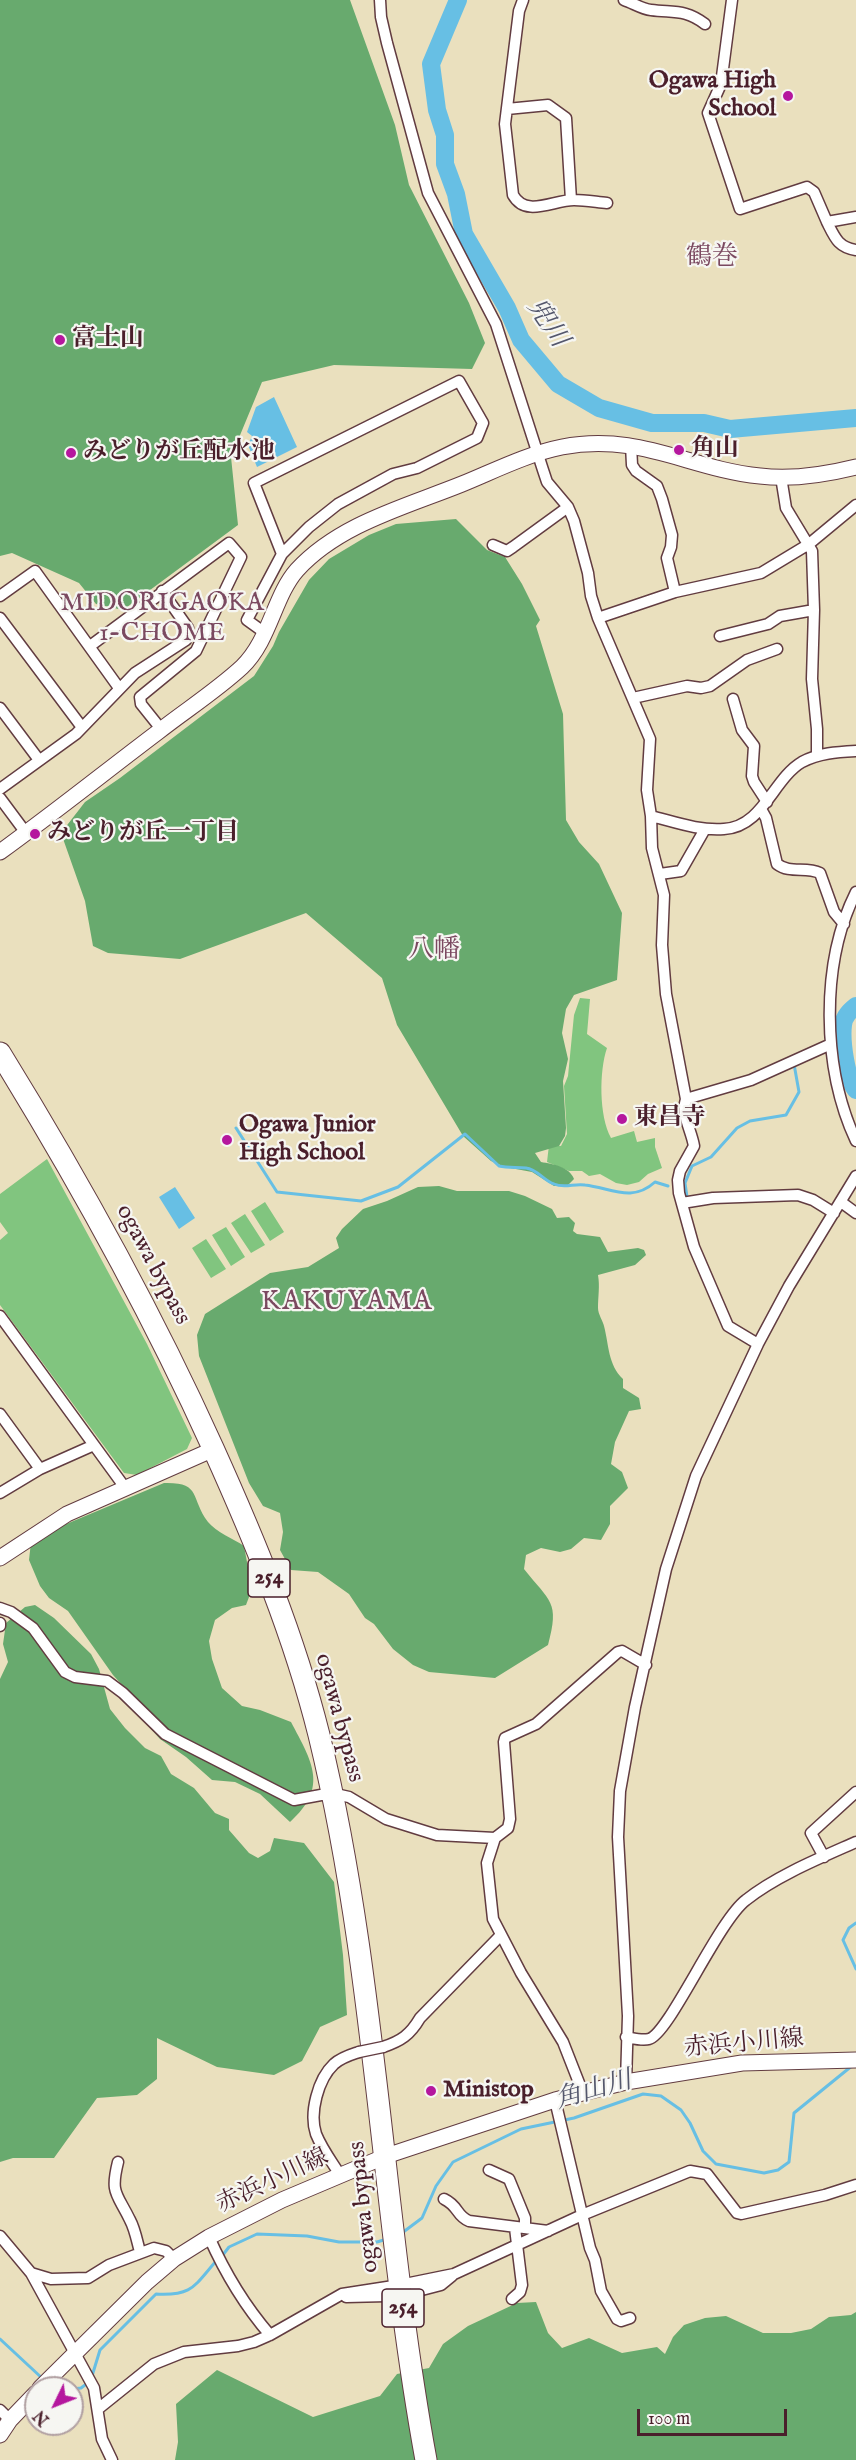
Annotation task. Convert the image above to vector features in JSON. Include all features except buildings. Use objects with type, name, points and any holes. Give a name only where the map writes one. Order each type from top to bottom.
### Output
[{"type":"highway","name":"ogawa bypass","points":[[0,1053],[90,1202],[151,1317],[214,1449],[248,1524],[277,1598],[318,1732],[352,1901],[386,2156],[400,2291],[426,2460]]},
{"type":"street","points":[[380,0],[381,17],[387,42],[428,194],[496,324],[547,482],[568,507],[579,537],[598,618],[650,739],[647,790],[652,848],[664,895],[662,945],[666,994],[686,1099],[683,1107],[684,1116],[694,1146],[680,1171],[678,1180],[682,1203],[694,1247],[722,1315],[728,1326],[758,1344]]},
{"type":"street","points":[[523,0],[519,11],[505,124],[513,195],[524,207],[572,200],[607,203]]},
{"type":"street","points":[[624,0],[650,10],[691,14],[705,24]]},
{"type":"street","points":[[732,0],[721,84],[708,113],[740,210],[807,187],[814,192],[838,244],[844,248],[856,250]]},
{"type":"street","points":[[507,109],[548,105],[566,118],[572,200]]},
{"type":"street","points":[[827,222],[856,217]]},
{"type":"street","points":[[265,633],[247,620],[282,554],[309,527],[338,504],[393,474],[417,468],[477,438],[483,423],[459,381],[254,483],[282,554]]},
{"type":"street","points":[[0,852],[244,665],[265,633],[295,573],[316,551],[347,530],[538,453],[588,444],[659,450],[734,471],[781,477],[829,474],[856,467]]},
{"type":"street","points":[[631,446],[632,465],[636,471],[657,486],[662,500],[672,535],[667,558],[675,592]]},
{"type":"street","points":[[781,477],[786,508],[812,550],[812,679],[817,755]]},
{"type":"street","points":[[598,618],[675,592],[761,573],[809,544],[856,505]]},
{"type":"street","points":[[493,545],[507,550],[513,548],[568,507]]},
{"type":"street","points":[[90,646],[229,543],[241,557],[196,651],[140,697],[141,704],[161,729]]},
{"type":"street","points":[[0,596],[35,571],[119,688]]},
{"type":"street","points":[[0,789],[76,734],[81,726],[119,688],[145,665],[186,640],[188,628],[162,591]]},
{"type":"street","points":[[720,636],[768,624],[780,616],[813,610]]},
{"type":"street","points":[[0,618],[81,726]]},
{"type":"street","points":[[633,698],[687,686],[701,688],[710,686],[747,660],[777,650]]},
{"type":"street","points":[[733,699],[742,730],[754,746],[752,776],[764,805],[777,864],[786,869],[820,873],[834,912],[844,924]]},
{"type":"street","points":[[0,708],[39,760]]},
{"type":"street","points":[[651,816],[705,829],[738,826],[764,805],[787,774],[800,763],[817,755],[856,751]]},
{"type":"street","points":[[0,798],[26,833]]},
{"type":"street","points":[[660,874],[681,871],[705,829]]},
{"type":"street","points":[[856,892],[833,964],[830,992],[831,1044],[845,1114],[856,1141]]},
{"type":"street","points":[[686,1099],[751,1080],[831,1044]]},
{"type":"street","points":[[626,2082],[628,2016],[618,1837],[620,1791],[633,1718],[666,1569],[690,1493],[758,1344],[789,1286],[856,1176]]},
{"type":"street","points":[[682,1203],[713,1198],[798,1196],[813,1200],[834,1213]]},
{"type":"street","points":[[841,1202],[856,1213]]},
{"type":"street","points":[[0,1316],[126,1489]]},
{"type":"street","points":[[0,1414],[4,1427],[40,1469]]},
{"type":"street","points":[[0,1493],[40,1469],[52,1466],[94,1445]]},
{"type":"street","points":[[0,1558],[67,1514],[214,1449]]},
{"type":"street","points":[[0,1608],[11,1612],[33,1628],[65,1672],[82,1678],[107,1681],[123,1693],[165,1734],[294,1800],[332,1795],[348,1797],[386,1819],[437,1835],[495,1838]]},
{"type":"street","points":[[583,2093],[563,2042],[500,1936],[493,1918],[487,1863],[495,1838],[508,1828],[510,1819],[506,1737],[536,1724],[618,1652],[622,1651],[646,1665]]},
{"type":"street","points":[[824,1857],[811,1833],[856,1792]]},
{"type":"street","points":[[626,2037],[647,2040],[668,2020],[723,1926],[744,1901],[856,1842]]},
{"type":"street","points":[[340,2175],[317,2137],[314,2127],[315,2103],[329,2069],[343,2057],[382,2047],[405,2038],[412,2032],[420,2018],[500,1936]]},
{"type":"street","name":"赤浜小川線","points":[[52,2376],[174,2259],[208,2237],[282,2200],[386,2156],[557,2106],[583,2093],[626,2082],[742,2063],[856,2060]]},
{"type":"street","points":[[557,2106],[601,2291],[617,2319],[621,2321],[630,2318]]},
{"type":"street","points":[[118,2162],[113,2182],[117,2199],[131,2221],[140,2252]]},
{"type":"street","points":[[489,2170],[509,2179],[525,2218],[520,2227],[517,2246],[522,2285],[520,2292],[512,2299]]},
{"type":"street","points":[[98,2409],[154,2364],[184,2352],[238,2346],[270,2335],[342,2294],[400,2291],[454,2274],[582,2215],[690,2171],[707,2174],[737,2213],[741,2214],[825,2195],[856,2185]]},
{"type":"street","points":[[444,2199],[453,2203],[461,2218],[469,2221],[548,2231]]},
{"type":"street","points":[[0,2236],[31,2273],[94,2388],[102,2439],[112,2460]]},
{"type":"street","points":[[208,2237],[250,2312],[270,2335]]},
{"type":"street","points":[[31,2273],[51,2279],[88,2278],[109,2265],[140,2252],[159,2248],[174,2259]]},
{"type":"street","points":[[342,2294],[348,2298],[441,2285],[454,2274]]},
{"type":"street","points":[[0,2435],[5,2415],[24,2402]]},
{"type":"green space","points":[[0,0],[350,0],[395,125],[409,185],[469,303],[485,343],[472,369],[334,365],[262,382],[231,457],[238,525],[123,610],[96,604],[79,583],[12,553],[0,556]]},
{"type":"green space","points":[[456,519],[487,550],[505,557],[540,620],[536,626],[563,714],[566,820],[579,842],[599,864],[622,913],[617,980],[574,995],[566,1009],[562,1033],[568,1059],[563,1081],[565,1136],[559,1146],[535,1153],[541,1162],[569,1172],[574,1179],[568,1185],[554,1186],[532,1172],[505,1167],[491,1161],[463,1136],[397,1025],[382,978],[306,913],[180,959],[108,953],[93,946],[85,901],[61,833],[85,802],[254,676],[309,580],[329,559],[369,535],[396,524]]},
{"type":"green space","points":[[580,998],[590,999],[587,1034],[607,1048],[603,1069],[602,1106],[611,1138],[634,1131],[637,1142],[655,1138],[655,1147],[662,1168],[648,1174],[639,1182],[627,1185],[616,1183],[600,1174],[589,1176],[582,1171],[569,1171],[547,1162],[549,1145],[561,1146],[567,1134],[564,1086],[568,1076],[574,1015]]},
{"type":"green space","points":[[47,1159],[147,1344],[192,1438],[187,1449],[137,1475],[124,1473],[0,1305],[0,1240],[8,1233],[0,1222],[0,1194]]},
{"type":"green space","points":[[439,1186],[457,1191],[509,1191],[525,1196],[552,1209],[557,1218],[569,1217],[575,1223],[573,1231],[577,1234],[600,1237],[608,1252],[638,1248],[644,1250],[646,1255],[635,1265],[598,1275],[598,1310],[612,1361],[623,1379],[623,1388],[639,1398],[641,1409],[629,1411],[615,1442],[611,1464],[622,1472],[628,1488],[610,1506],[610,1524],[601,1540],[584,1538],[571,1549],[560,1552],[541,1548],[526,1555],[524,1569],[546,1596],[553,1610],[548,1645],[495,1678],[429,1672],[413,1665],[393,1649],[374,1624],[365,1618],[349,1594],[318,1572],[291,1570],[280,1550],[283,1532],[280,1513],[263,1506],[249,1483],[199,1356],[197,1335],[205,1314],[270,1273],[308,1267],[339,1248],[336,1238],[363,1209],[418,1187]]},
{"type":"green space","points":[[265,1202],[284,1232],[270,1241],[251,1211]]},
{"type":"green space","points":[[245,1214],[265,1245],[251,1253],[231,1223]]},
{"type":"green space","points":[[226,1227],[245,1257],[231,1266],[212,1235]]},
{"type":"green space","points":[[206,1239],[226,1269],[211,1278],[192,1248]]},
{"type":"green space","points":[[164,1483],[176,1483],[190,1489],[211,1526],[244,1546],[252,1589],[246,1605],[232,1608],[215,1620],[209,1641],[212,1659],[222,1688],[242,1706],[291,1722],[305,1750],[313,1774],[313,1786],[310,1797],[290,1822],[260,1794],[235,1782],[212,1780],[186,1757],[160,1739],[132,1708],[124,1687],[68,1611],[49,1598],[40,1586],[29,1560],[31,1542],[52,1530]]},
{"type":"green space","points":[[35,1605],[54,1618],[91,1654],[99,1669],[110,1709],[125,1728],[145,1748],[161,1756],[171,1774],[194,1788],[215,1813],[229,1819],[229,1830],[249,1853],[258,1858],[270,1851],[274,1838],[304,1843],[334,1882],[343,1955],[347,2015],[320,2027],[302,2061],[274,2075],[217,2067],[157,2038],[157,2079],[137,2095],[97,2098],[54,2158],[13,2158],[0,2162],[0,1679],[8,1662],[3,1644],[6,1623],[25,1607]]},
{"type":"green space","points":[[536,2302],[548,2333],[562,2348],[589,2338],[622,2353],[657,2347],[665,2354],[673,2337],[684,2325],[705,2318],[726,2316],[763,2333],[791,2333],[811,2329],[829,2317],[851,2315],[856,2312],[856,2460],[175,2460],[178,2442],[176,2404],[217,2370],[313,2417],[380,2396],[397,2374],[429,2368],[443,2344],[468,2326],[517,2303]]},
{"type":"water","points":[[274,397],[297,447],[257,467],[248,445],[252,436],[247,432],[256,407]]},
{"type":"water","points":[[175,1187],[195,1218],[179,1229],[159,1197]]},
{"type":"waterway","name":"兜川","points":[[458,0],[431,64],[437,110],[445,135],[445,164],[456,194],[464,234],[507,308],[521,340],[558,384],[599,408],[652,423],[704,423],[730,429],[856,418]]},
{"type":"waterway","name":"兜川","points":[[856,1006],[843,1025],[847,1068],[856,1090]]},
{"type":"waterway","points":[[687,1197],[685,1183],[692,1166],[711,1157],[737,1128],[750,1121],[786,1115],[799,1092],[794,1064]]},
{"type":"waterway","points":[[236,1128],[277,1192],[361,1201],[398,1187],[465,1134],[499,1166],[530,1169],[558,1185],[585,1185],[630,1193],[638,1192],[655,1182],[668,1186]]},
{"type":"waterway","name":"角山川","points":[[856,1923],[849,1928],[843,1940],[856,1969]]},
{"type":"waterway","name":"角山川","points":[[402,2233],[422,2218],[436,2186],[453,2162],[521,2129],[574,2118],[643,2094],[661,2096],[681,2110],[703,2151],[716,2164],[764,2173],[778,2170],[789,2162],[794,2113],[853,2065]]},
{"type":"waterway","name":"角山川","points":[[222,2256],[229,2247],[257,2234],[307,2236],[339,2242],[377,2242],[387,2239]]},
{"type":"waterway","name":"角山川","points":[[92,2376],[100,2350],[156,2294],[185,2291],[197,2283],[217,2260]]},
{"type":"waterway","name":"角山川","points":[[0,2339],[40,2376]]},
{"type":"waterway","name":"角山川","points":[[84,2386],[89,2382]]},
{"type":"place","name":"Ogawa High School","points":[[788,96]]},
{"type":"place","name":"富士山","points":[[60,340]]},
{"type":"place","name":"角山","points":[[679,450]]},
{"type":"place","name":"みどりが丘配水池","points":[[71,453]]},
{"type":"place","name":"みどりが丘一丁目","points":[[35,834]]},
{"type":"place","name":"東昌寺","points":[[622,1119]]},
{"type":"place","name":"Ogawa Junior High School","points":[[227,1140]]},
{"type":"place","name":"Ministop","points":[[431,2091]]},
{"type":"district","name":"鶴巻","points":[[712,259]]},
{"type":"district","name":"MIDORIGAOKA 1-CHOME","points":[[162,620]]},
{"type":"district","name":"八幡","points":[[434,952]]},
{"type":"district","name":"KAKUYAMA","points":[[347,1303]]}]
